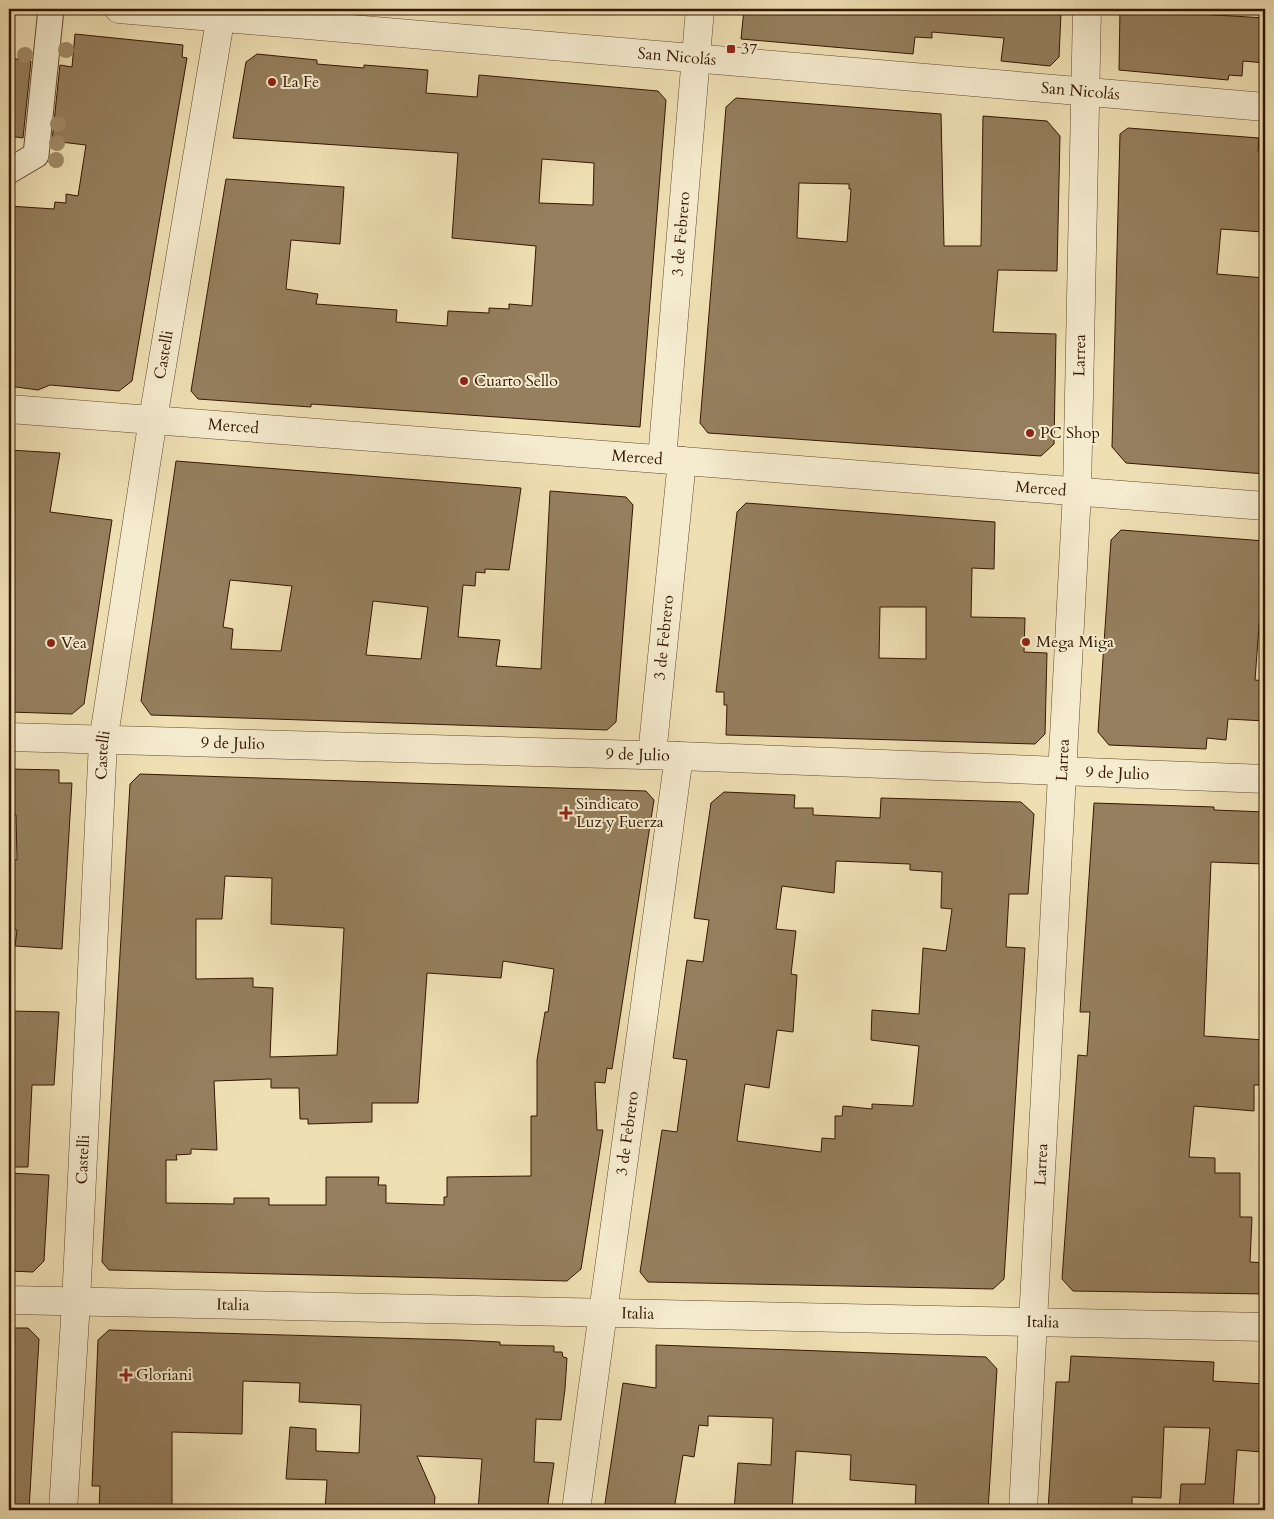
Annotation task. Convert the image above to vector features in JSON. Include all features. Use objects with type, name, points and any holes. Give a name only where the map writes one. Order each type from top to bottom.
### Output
[{"type":"street","points":[[9,171],[36,155],[51,9]]},
{"type":"street","name":"San Nicolás","points":[[119,9],[221,14],[696,59],[1265,107]]},
{"type":"street","name":"3 de Febrero","points":[[652,756],[700,9]]},
{"type":"street","name":"Larrea","points":[[1023,1510],[1035,1323],[1077,492],[1087,9]]},
{"type":"street","name":"Castelli","points":[[63,1510],[76,1302],[103,742],[153,419],[221,14]]},
{"type":"street","name":"Merced","points":[[9,410],[153,419],[1265,506]]},
{"type":"street","name":"9 de Julio","points":[[9,737],[103,742],[679,756],[1265,779]]},
{"type":"street","name":"3 de Febrero","points":[[576,1510],[679,756]]},
{"type":"street","name":"Italia","points":[[9,1300],[1265,1327]]},
{"type":"building","points":[[744,9],[1037,9],[1037,12],[1061,13],[1059,57],[1050,66],[1001,61],[1004,38],[932,32],[932,38],[915,37],[913,54],[741,39]]},
{"type":"building","points":[[1120,9],[1174,9],[1174,12],[1183,13],[1265,18],[1265,63],[1243,61],[1242,76],[1229,75],[1228,80],[1119,70]]},
{"type":"building","points":[[75,34],[183,45],[182,57],[187,58],[132,381],[119,391],[50,385],[38,390],[9,386],[9,206],[54,209],[55,202],[66,203],[66,194],[78,196],[86,145],[52,141],[60,65],[72,67]]},
{"type":"building","points":[[257,54],[317,60],[317,64],[364,68],[364,65],[428,70],[426,93],[477,97],[479,75],[658,91],[666,100],[640,427],[311,404],[311,407],[198,399],[191,391],[226,179],[344,187],[340,244],[291,240],[286,289],[318,294],[316,304],[397,310],[396,322],[447,326],[448,311],[489,313],[489,308],[509,309],[509,304],[532,306],[536,246],[452,238],[458,153],[233,138],[246,62]],"holes":[[[542,159],[594,163],[593,205],[539,203]]]},
{"type":"building","points":[[9,58],[31,61],[23,138],[9,136]]},
{"type":"building","points":[[736,98],[941,114],[944,246],[981,246],[983,116],[1047,121],[1060,136],[1057,271],[998,270],[993,332],[1056,334],[1054,444],[1041,456],[708,433],[700,423],[726,107]],"holes":[[[799,183],[849,184],[849,189],[851,189],[847,242],[797,238]]]},
{"type":"building","points":[[1128,128],[1259,138],[1258,151],[1265,151],[1263,232],[1221,229],[1217,274],[1265,278],[1265,474],[1126,463],[1112,447],[1120,134]]},
{"type":"building","name":"Vea","points":[[9,450],[60,453],[50,512],[112,520],[84,704],[72,714],[9,712]]},
{"type":"building","points":[[176,461],[521,488],[509,570],[485,569],[485,573],[476,572],[475,586],[463,585],[458,637],[500,640],[496,666],[541,669],[550,491],[626,497],[633,505],[616,722],[607,730],[151,715],[141,701]],"holes":[[[230,580],[292,586],[281,651],[231,649],[233,629],[223,627]],[[373,601],[428,607],[421,659],[366,655]]]},
{"type":"building","points":[[746,503],[995,522],[994,569],[972,568],[971,617],[1025,618],[1024,652],[1047,653],[1045,734],[1035,744],[726,735],[727,705],[724,705],[724,692],[716,692],[737,512]],"holes":[[[880,607],[926,607],[926,659],[879,658]]]},
{"type":"building","points":[[1121,530],[1265,541],[1265,573],[1263,573],[1255,680],[1265,681],[1265,721],[1228,719],[1226,740],[1207,738],[1206,749],[1109,745],[1098,732],[1111,540]]},
{"type":"building","points":[[9,769],[59,770],[59,783],[72,783],[62,949],[15,946],[17,930],[12,929],[14,910],[9,910],[9,860],[17,860],[16,815],[9,814]]},
{"type":"building","points":[[140,774],[646,791],[654,800],[612,1069],[607,1068],[605,1083],[595,1082],[597,1130],[603,1130],[581,1269],[567,1281],[109,1270],[102,1262],[130,784]],"holes":[[[225,876],[272,878],[271,924],[344,928],[337,1055],[270,1057],[273,988],[253,987],[253,978],[196,979],[196,919],[222,919]],[[503,961],[554,969],[548,1012],[545,1012],[537,1060],[537,1116],[531,1116],[531,1176],[447,1177],[447,1197],[444,1197],[444,1205],[386,1203],[386,1185],[378,1185],[379,1177],[326,1177],[326,1205],[269,1205],[269,1198],[234,1198],[234,1204],[166,1203],[166,1160],[177,1160],[176,1155],[191,1154],[191,1149],[217,1150],[214,1081],[271,1079],[271,1088],[299,1088],[300,1119],[308,1119],[308,1124],[372,1122],[372,1103],[418,1103],[427,973],[501,978]]]},
{"type":"building","points":[[724,792],[795,795],[794,808],[813,808],[813,815],[880,818],[881,798],[1021,802],[1034,814],[1028,894],[1009,894],[1006,947],[1025,948],[1004,1279],[993,1289],[648,1282],[640,1272],[662,1130],[677,1132],[687,1060],[673,1058],[687,960],[703,962],[709,920],[694,918],[711,803]],"holes":[[[836,861],[910,864],[910,870],[942,872],[941,908],[952,909],[946,951],[923,948],[919,1014],[872,1010],[871,1040],[919,1046],[913,1106],[872,1104],[872,1109],[843,1106],[842,1116],[835,1116],[835,1139],[822,1138],[821,1152],[737,1141],[745,1084],[769,1088],[777,1030],[793,1032],[797,975],[791,974],[796,931],[776,929],[782,886],[834,893]]]},
{"type":"building","points":[[1094,803],[1214,807],[1214,810],[1265,812],[1264,864],[1211,862],[1204,1036],[1265,1040],[1265,1085],[1254,1085],[1254,1111],[1194,1106],[1189,1157],[1215,1158],[1215,1173],[1240,1173],[1240,1217],[1252,1217],[1250,1262],[1265,1263],[1264,1294],[1073,1291],[1062,1279],[1078,1055],[1087,1056],[1090,1012],[1080,1012]]},
{"type":"building","points":[[9,1011],[59,1012],[54,1085],[32,1085],[28,1167],[9,1167]]},
{"type":"building","points":[[9,1173],[49,1175],[44,1261],[33,1272],[9,1271]]},
{"type":"building","points":[[9,1328],[28,1328],[39,1339],[29,1510],[9,1510]]},
{"type":"building","points":[[109,1330],[459,1340],[500,1342],[500,1345],[554,1346],[554,1352],[562,1352],[563,1357],[567,1358],[561,1420],[536,1419],[534,1462],[554,1463],[547,1510],[478,1510],[482,1459],[417,1456],[435,1497],[434,1510],[360,1508],[360,1510],[325,1510],[327,1480],[286,1479],[290,1427],[316,1429],[316,1451],[359,1453],[361,1405],[299,1402],[300,1383],[243,1381],[242,1434],[172,1432],[172,1510],[99,1510],[100,1486],[92,1486],[98,1340]]},
{"type":"building","points":[[656,1345],[986,1357],[997,1369],[988,1510],[915,1510],[916,1485],[850,1480],[851,1455],[796,1451],[792,1510],[734,1510],[738,1463],[771,1465],[773,1418],[708,1416],[708,1426],[699,1425],[694,1457],[683,1455],[674,1510],[604,1510],[623,1383],[656,1388]]},
{"type":"building","points":[[1071,1356],[1214,1362],[1213,1381],[1265,1384],[1265,1427],[1262,1452],[1237,1450],[1233,1510],[1179,1510],[1181,1484],[1205,1484],[1210,1428],[1164,1427],[1161,1498],[1132,1497],[1132,1510],[1048,1510],[1056,1382],[1069,1382]]},
{"type":"place","name":"37","points":[[731,49]]},
{"type":"place","name":"La Fe","points":[[272,82]]},
{"type":"place","name":"Cuarto Sello","points":[[464,381]]},
{"type":"place","name":"PC Shop","points":[[1030,433]]},
{"type":"place","name":"Mega Miga","points":[[1026,642]]},
{"type":"place","name":"Vea","points":[[51,643]]},
{"type":"place","name":"Sindicato Luz y Fuerza","points":[[566,813]]},
{"type":"place","name":"Gloriani","points":[[126,1375]]}]
